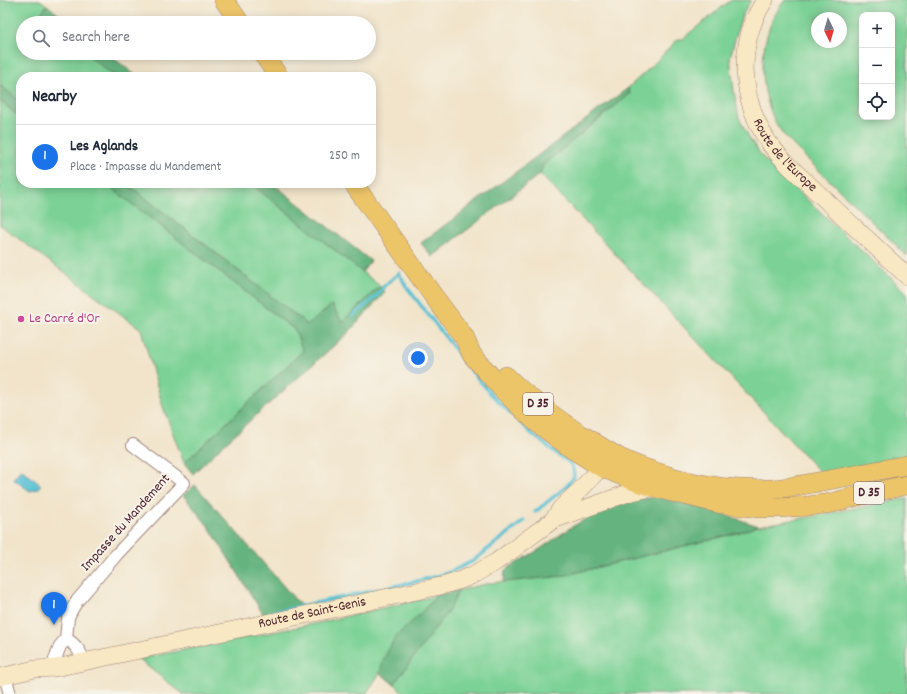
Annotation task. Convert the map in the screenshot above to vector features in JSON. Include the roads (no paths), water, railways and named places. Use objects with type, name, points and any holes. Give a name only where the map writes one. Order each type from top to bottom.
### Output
[{"type":"main road","points":[[224,0],[235,16]]},
{"type":"main road","name":"Route de l'Europe","points":[[765,0],[751,28],[745,63],[749,101],[756,121],[769,143],[785,161],[907,276]]},
{"type":"main road","points":[[267,60],[275,72]]},
{"type":"main road","name":"D 35","points":[[358,188],[464,337],[472,355],[522,409],[555,437],[601,467],[640,467],[684,480],[718,487],[772,489],[796,486],[907,465]]},
{"type":"main road","name":"D 35","points":[[464,337],[480,348],[509,379],[531,399],[624,468],[656,488],[718,503],[759,508],[778,508],[832,503],[907,485]]},
{"type":"main road","name":"Route de Saint-Genis","points":[[553,520],[561,508],[601,467]]},
{"type":"main road","points":[[609,499],[621,489],[625,481],[624,468]]},
{"type":"main road","name":"Route de Saint-Genis","points":[[4,685],[35,669],[56,668],[458,582],[496,562],[553,520],[628,493],[656,488]]},
{"type":"street","name":"Impasse du Mandement","points":[[56,668],[55,659],[60,646],[66,639],[68,618],[77,601],[116,554],[184,483],[133,445]]},
{"type":"street","points":[[66,639],[72,642],[80,651],[85,662]]},
{"type":"water","points":[[21,469],[41,485],[37,489],[30,491],[13,479]]},
{"type":"waterway","points":[[353,316],[378,295],[384,286],[399,273],[406,286],[491,394],[532,434],[569,462],[573,468],[574,477],[567,486],[535,512]]},
{"type":"waterway","points":[[269,613],[418,581],[448,573],[473,561],[524,521]]},
{"type":"place","name":"Le Carré d'Or","points":[[21,319]]},
{"type":"place","name":"Les Aglands","points":[[54,625]]}]
